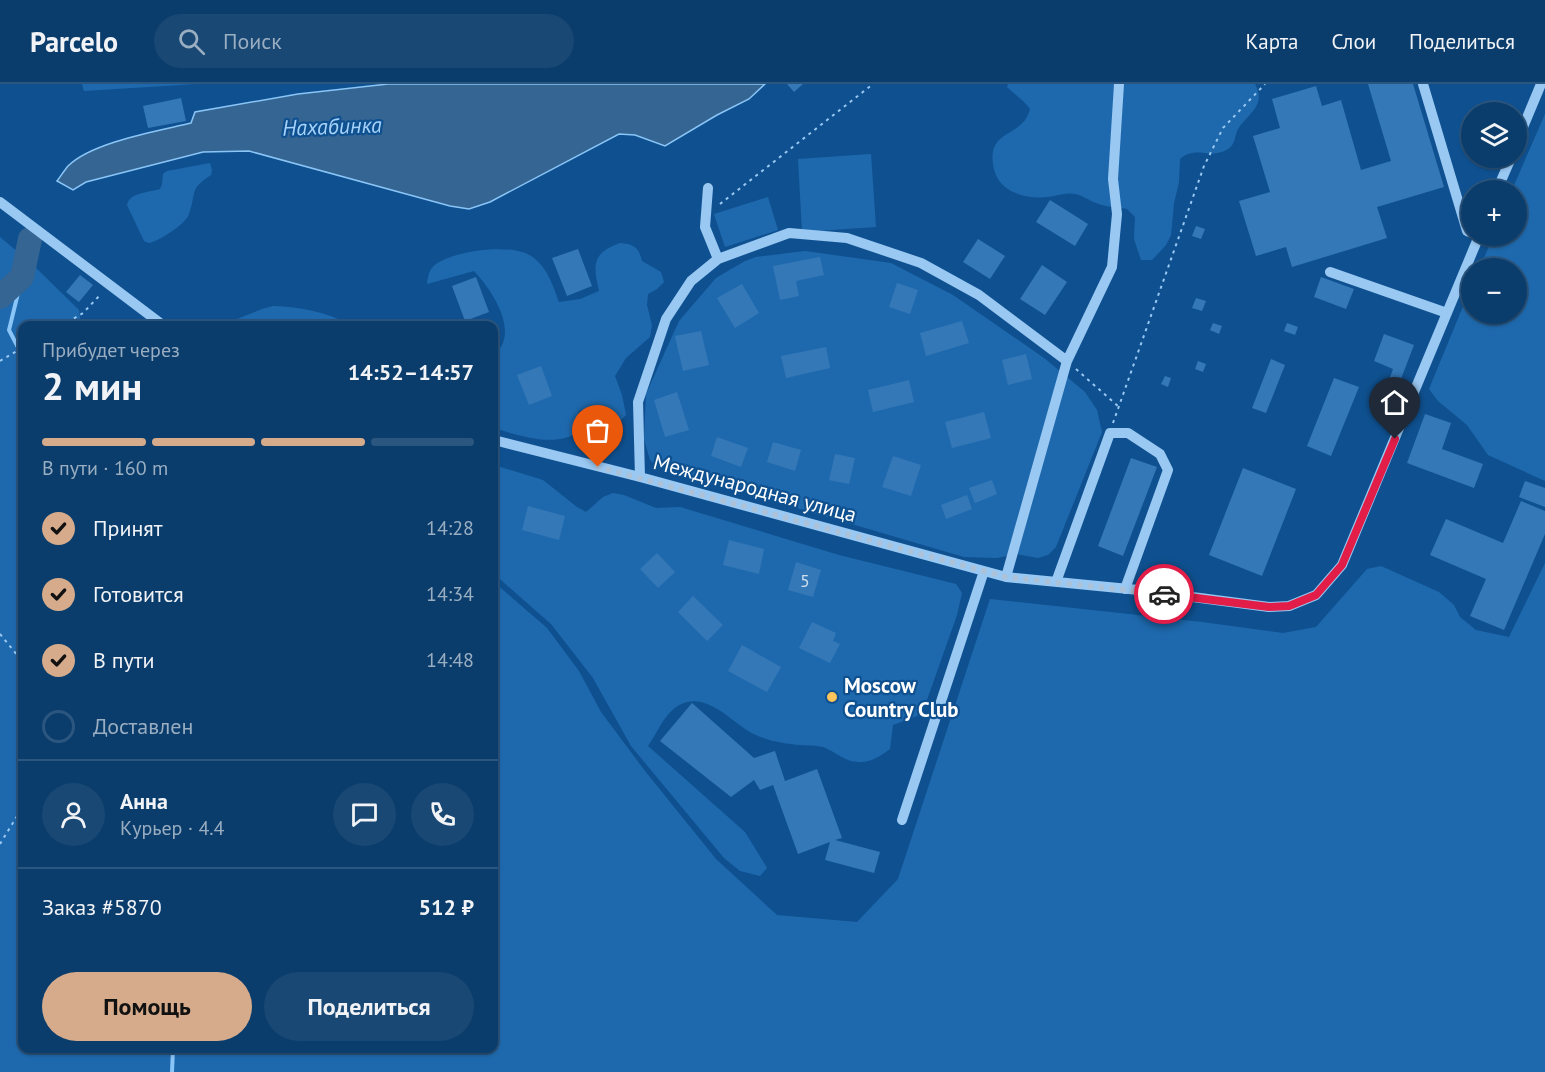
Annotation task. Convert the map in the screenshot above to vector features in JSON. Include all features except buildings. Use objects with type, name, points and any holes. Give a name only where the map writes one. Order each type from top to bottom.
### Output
[{"type":"street","points":[[1006,577],[1067,361],[1112,267],[1117,214],[1113,179],[1119,84]]},
{"type":"street","points":[[1423,84],[1461,211]]},
{"type":"street","points":[[1527,119],[1542,84]]},
{"type":"street","points":[[708,188],[705,227],[718,259]]},
{"type":"street","points":[[0,202],[157,321]]},
{"type":"street","points":[[640,477],[638,402],[666,320],[691,281],[718,259],[789,233],[847,238],[921,263],[979,295],[1067,361]]},
{"type":"street","name":"Международная улица","points":[[498,441],[640,477],[1006,577],[1269,607],[1289,606],[1316,595],[1342,565],[1474,246]]},
{"type":"street","points":[[1329,272],[1447,313]]},
{"type":"street","points":[[1056,582],[1110,433],[1128,433],[1160,454],[1168,470],[1125,589]]},
{"type":"street","points":[[902,820],[984,571]]},
{"type":"path","points":[[706,215],[873,84]]},
{"type":"path","points":[[1110,433],[1204,166],[1223,128],[1265,84]]},
{"type":"path","points":[[69,321],[82,313],[105,283]]},
{"type":"path","points":[[0,361],[18,350]]},
{"type":"path","points":[[1067,361],[1119,407]]},
{"type":"path","points":[[0,634],[18,656]]},
{"type":"path","points":[[0,844],[18,815]]},
{"type":"shaded area","points":[[82,84],[196,84],[84,91]]},
{"type":"shaded area","points":[[1008,84],[1255,84],[1259,98],[1252,113],[1240,126],[1228,149],[1215,153],[1192,153],[1180,159],[1171,235],[1166,245],[1152,260],[1141,260],[1134,239],[1135,217],[1127,209],[1100,204],[1080,195],[1025,196],[1011,191],[1000,181],[993,165],[994,148],[997,142],[1023,123],[1030,109],[1007,87]]},
{"type":"shaded area","points":[[1545,114],[1545,481],[1488,455],[1467,425],[1438,401],[1429,389],[1461,311],[1461,324],[1527,324],[1527,258],[1484,258],[1489,246],[1527,246],[1527,180],[1516,180],[1522,168],[1527,168],[1527,155]]},
{"type":"shaded area","points":[[871,154],[876,227],[802,232],[798,159]]},
{"type":"shaded area","points":[[210,163],[211,175],[196,188],[187,218],[172,232],[159,239],[149,243],[144,241],[127,205],[129,201],[136,195],[160,189],[163,174],[167,171]]},
{"type":"shaded area","points":[[768,197],[778,230],[725,247],[714,214]]},
{"type":"shaded area","points":[[0,237],[32,264],[79,310],[80,321],[18,321],[18,1053],[498,1053],[498,585],[547,628],[579,671],[601,712],[716,859],[777,915],[857,922],[898,879],[990,599],[1283,633],[1316,627],[1367,569],[1381,566],[1439,592],[1454,605],[1460,617],[1476,630],[1509,637],[1545,563],[1545,1072],[0,1072]]},
{"type":"shaded area","points":[[620,243],[629,244],[639,253],[642,261],[661,272],[664,282],[648,294],[647,305],[652,325],[650,337],[626,358],[615,376],[626,415],[619,422],[596,411],[579,411],[576,421],[579,431],[559,439],[537,439],[498,429],[498,350],[505,335],[501,312],[489,289],[474,271],[427,284],[432,268],[445,259],[471,252],[500,249],[525,253],[543,267],[559,302],[580,299],[599,291],[596,274],[597,261],[604,251]]},
{"type":"shaded area","points":[[805,251],[891,263],[953,295],[1044,358],[1085,392],[1097,410],[1102,432],[1056,547],[1048,555],[1038,558],[1016,554],[997,558],[964,557],[657,467],[650,460],[644,439],[646,394],[679,321],[716,278],[745,261],[756,257]]},
{"type":"shaded area","points":[[273,306],[313,311],[342,321],[232,321]]},
{"type":"shaded area","points":[[498,466],[543,480],[586,512],[603,497],[613,493],[656,508],[680,507],[839,555],[956,584],[962,593],[957,615],[922,714],[893,725],[890,749],[873,759],[856,762],[823,747],[772,741],[748,731],[715,707],[697,701],[680,705],[668,714],[648,746],[745,832],[767,868],[760,876],[740,871],[724,858],[631,746],[593,678],[551,624],[498,578]]},
{"type":"water","points":[[388,84],[765,84],[749,99],[665,146],[635,135],[619,134],[490,202],[469,209],[450,206],[249,151],[203,152],[86,182],[73,190],[57,181],[68,166],[93,150],[126,138],[191,123],[195,112],[298,94]]},
{"type":"waterway","name":"Нахабинка","points":[[0,297],[22,277],[30,239]]},
{"type":"waterway","points":[[18,347],[9,330],[22,277]]},
{"type":"waterway","points":[[172,1072],[173,1053]]},
{"type":"way so far","points":[[598,467],[1006,577],[1164,594]]},
{"type":"place","name":"Moscow Country Club","points":[[832,697]]},
{"type":"route","points":[[1164,594],[1269,607],[1289,606],[1316,595],[1342,565],[1395,439]]}]
